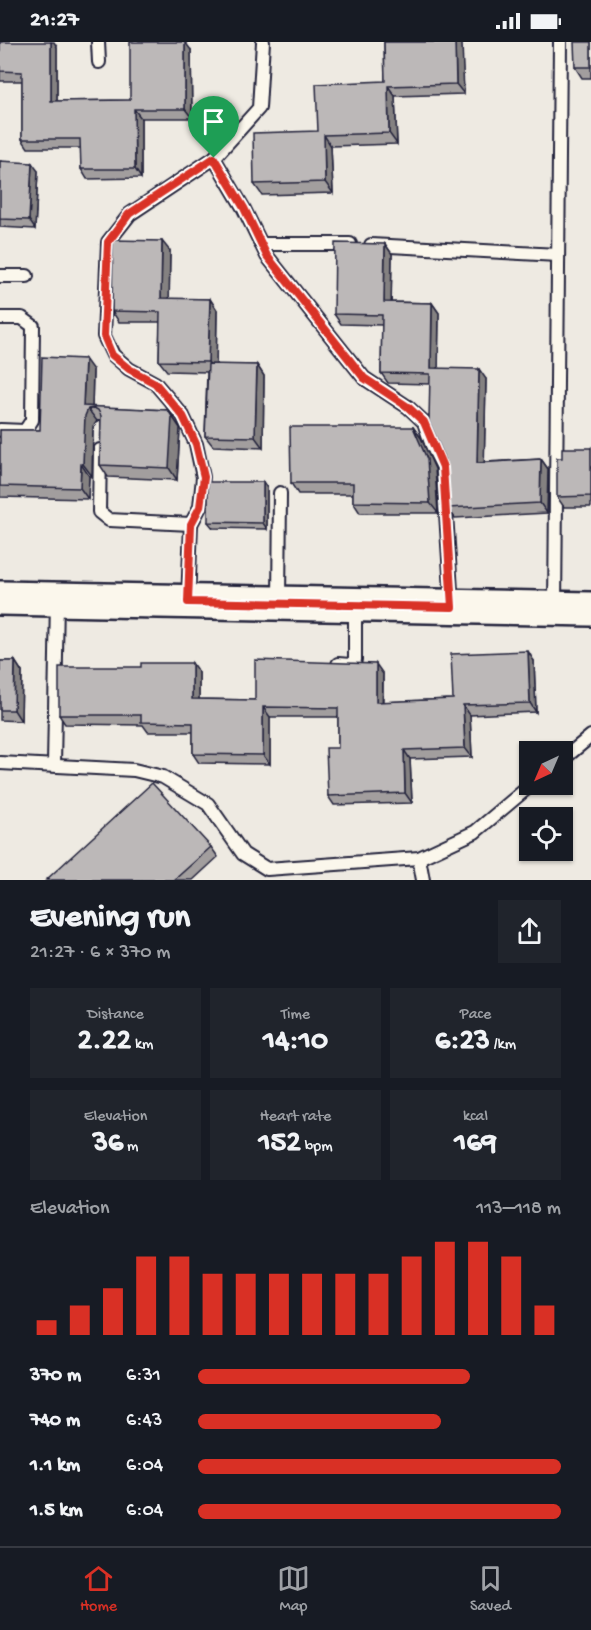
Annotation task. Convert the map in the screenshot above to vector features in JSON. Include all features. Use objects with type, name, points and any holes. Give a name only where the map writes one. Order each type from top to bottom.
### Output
[{"type":"main road","points":[[0,598],[591,609]]},
{"type":"lane","points":[[98,42],[99,62]]},
{"type":"lane","points":[[188,602],[191,524],[200,507],[204,477],[196,444],[183,416],[155,383],[129,369],[112,355],[104,336],[108,242],[129,214],[214,158],[259,108],[263,42]]},
{"type":"lane","points":[[555,609],[560,42]]},
{"type":"lane","points":[[214,158],[244,208],[267,256],[364,378],[408,407],[424,422],[443,467],[452,607]]},
{"type":"lane","points":[[261,243],[379,245],[558,255]]},
{"type":"lane","points":[[0,276],[27,276]]},
{"type":"lane","points":[[0,318],[22,318],[33,326],[32,420],[25,431],[0,430]]},
{"type":"lane","points":[[101,439],[99,512],[109,520],[191,524]]},
{"type":"lane","points":[[279,603],[280,494]]},
{"type":"lane","points":[[54,765],[57,599]]},
{"type":"lane","points":[[329,664],[351,665],[355,660],[356,605]]},
{"type":"lane","points":[[573,751],[591,736]]},
{"type":"lane","points":[[0,763],[134,770],[163,777],[208,804],[243,854],[267,869],[418,858],[475,832],[519,795]]},
{"type":"lane","points":[[418,858],[423,880]]},
{"type":"building","points":[[0,42],[51,42],[51,101],[130,100],[130,42],[185,42],[185,109],[134,109],[135,169],[81,169],[80,139],[22,139],[22,72],[0,71]]},
{"type":"building","points":[[384,42],[455,42],[456,84],[388,86],[389,133],[324,135],[325,182],[254,184],[253,133],[318,131],[316,84],[385,81]]},
{"type":"building","points":[[574,42],[591,42],[591,67],[575,67]]},
{"type":"building","points":[[0,161],[32,163],[29,220],[0,219]]},
{"type":"building","points":[[113,240],[162,241],[161,298],[210,299],[208,362],[159,361],[160,312],[112,311]]},
{"type":"building","points":[[335,243],[385,244],[384,302],[432,303],[431,368],[479,369],[477,463],[541,459],[540,503],[448,508],[444,456],[429,421],[430,374],[381,373],[382,315],[334,314]]},
{"type":"building","points":[[42,357],[85,359],[83,406],[168,410],[172,417],[169,468],[100,465],[101,416],[94,408],[88,409],[85,416],[80,488],[0,486],[0,430],[40,430]]},
{"type":"building","points":[[208,364],[257,365],[255,437],[205,436]]},
{"type":"building","points":[[290,427],[413,427],[427,459],[430,503],[353,502],[353,483],[291,483]]},
{"type":"building","points":[[562,448],[591,448],[591,496],[557,497],[557,458],[562,458]]},
{"type":"building","points":[[208,482],[263,482],[263,523],[208,522]]},
{"type":"building","points":[[528,651],[530,703],[463,705],[465,748],[404,750],[405,793],[328,796],[326,748],[338,748],[338,708],[263,707],[263,755],[193,754],[193,723],[141,722],[141,715],[59,715],[59,667],[141,667],[141,663],[192,663],[192,699],[255,700],[255,660],[376,664],[376,702],[453,699],[451,654]]},
{"type":"building","points":[[0,661],[15,661],[14,710],[0,710]]},
{"type":"building","points":[[152,783],[211,847],[174,880],[46,880]]},
{"type":"route","points":[[214,158],[244,208],[267,256],[364,378],[408,407],[424,422],[432,446],[443,467],[452,607],[188,602],[191,524],[200,507],[204,477],[196,444],[183,416],[155,383],[129,369],[112,355],[104,336],[108,242],[129,214],[214,158]]}]
